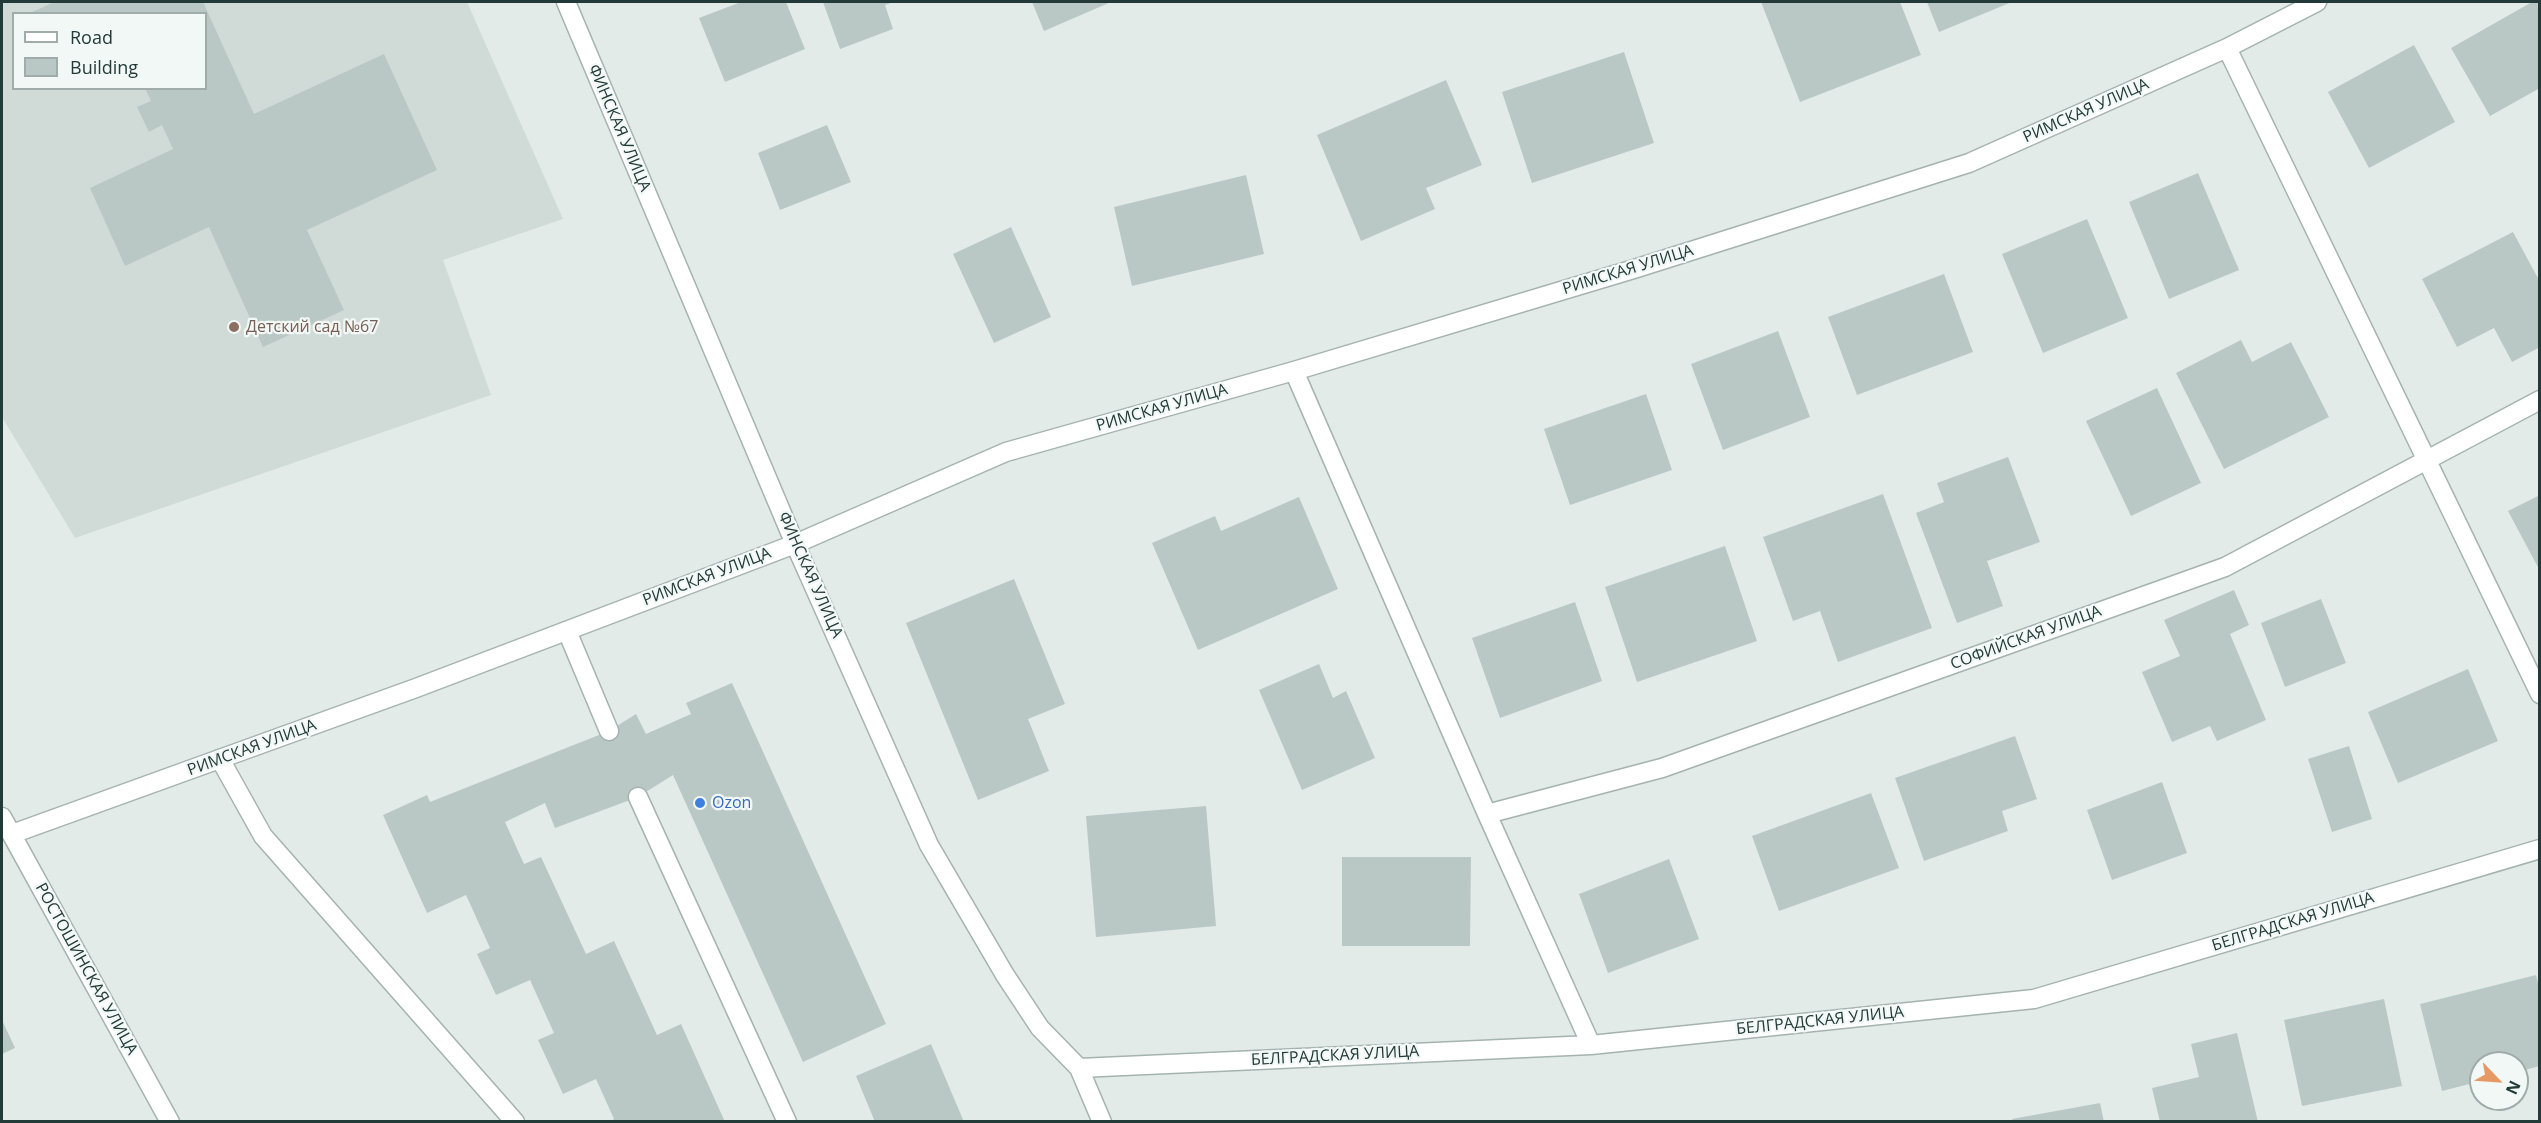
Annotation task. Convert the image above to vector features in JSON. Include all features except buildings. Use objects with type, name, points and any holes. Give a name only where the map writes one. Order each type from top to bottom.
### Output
[{"type":"street","name":"ФИНСКАЯ УЛИЦА","points":[[566,2],[795,544],[929,845],[1005,975],[1034,1019],[1079,1068],[1102,1122]]},
{"type":"street","name":"РИМСКАЯ УЛИЦА","points":[[12,834],[567,631],[795,544],[1006,452],[1294,371],[1969,164],[2227,48],[2317,2]]},
{"type":"street","points":[[2227,48],[2540,694]]},
{"type":"street","points":[[1294,371],[1487,814],[1591,1045]]},
{"type":"street","name":"СОФИЙСКАЯ УЛИЦА","points":[[1487,814],[1662,768],[2225,567],[2540,400]]},
{"type":"street","points":[[567,631],[609,731]]},
{"type":"street","points":[[220,759],[263,836],[515,1122]]},
{"type":"street","points":[[638,797],[786,1122]]},
{"type":"street","name":"РОСТОШИНСКАЯ УЛИЦА","points":[[2,817],[170,1122]]},
{"type":"street","name":"БЕЛГРАДСКАЯ УЛИЦА","points":[[1079,1068],[1591,1045],[2034,999],[2540,849]]},
{"type":"shaded area","name":"Детский сад №67","points":[[2,2],[467,2],[563,219],[443,260],[491,395],[75,538],[2,417]]},
{"type":"place","name":"Детский сад №67","points":[[234,327]]},
{"type":"place","name":"Ozon","points":[[700,803]]}]
